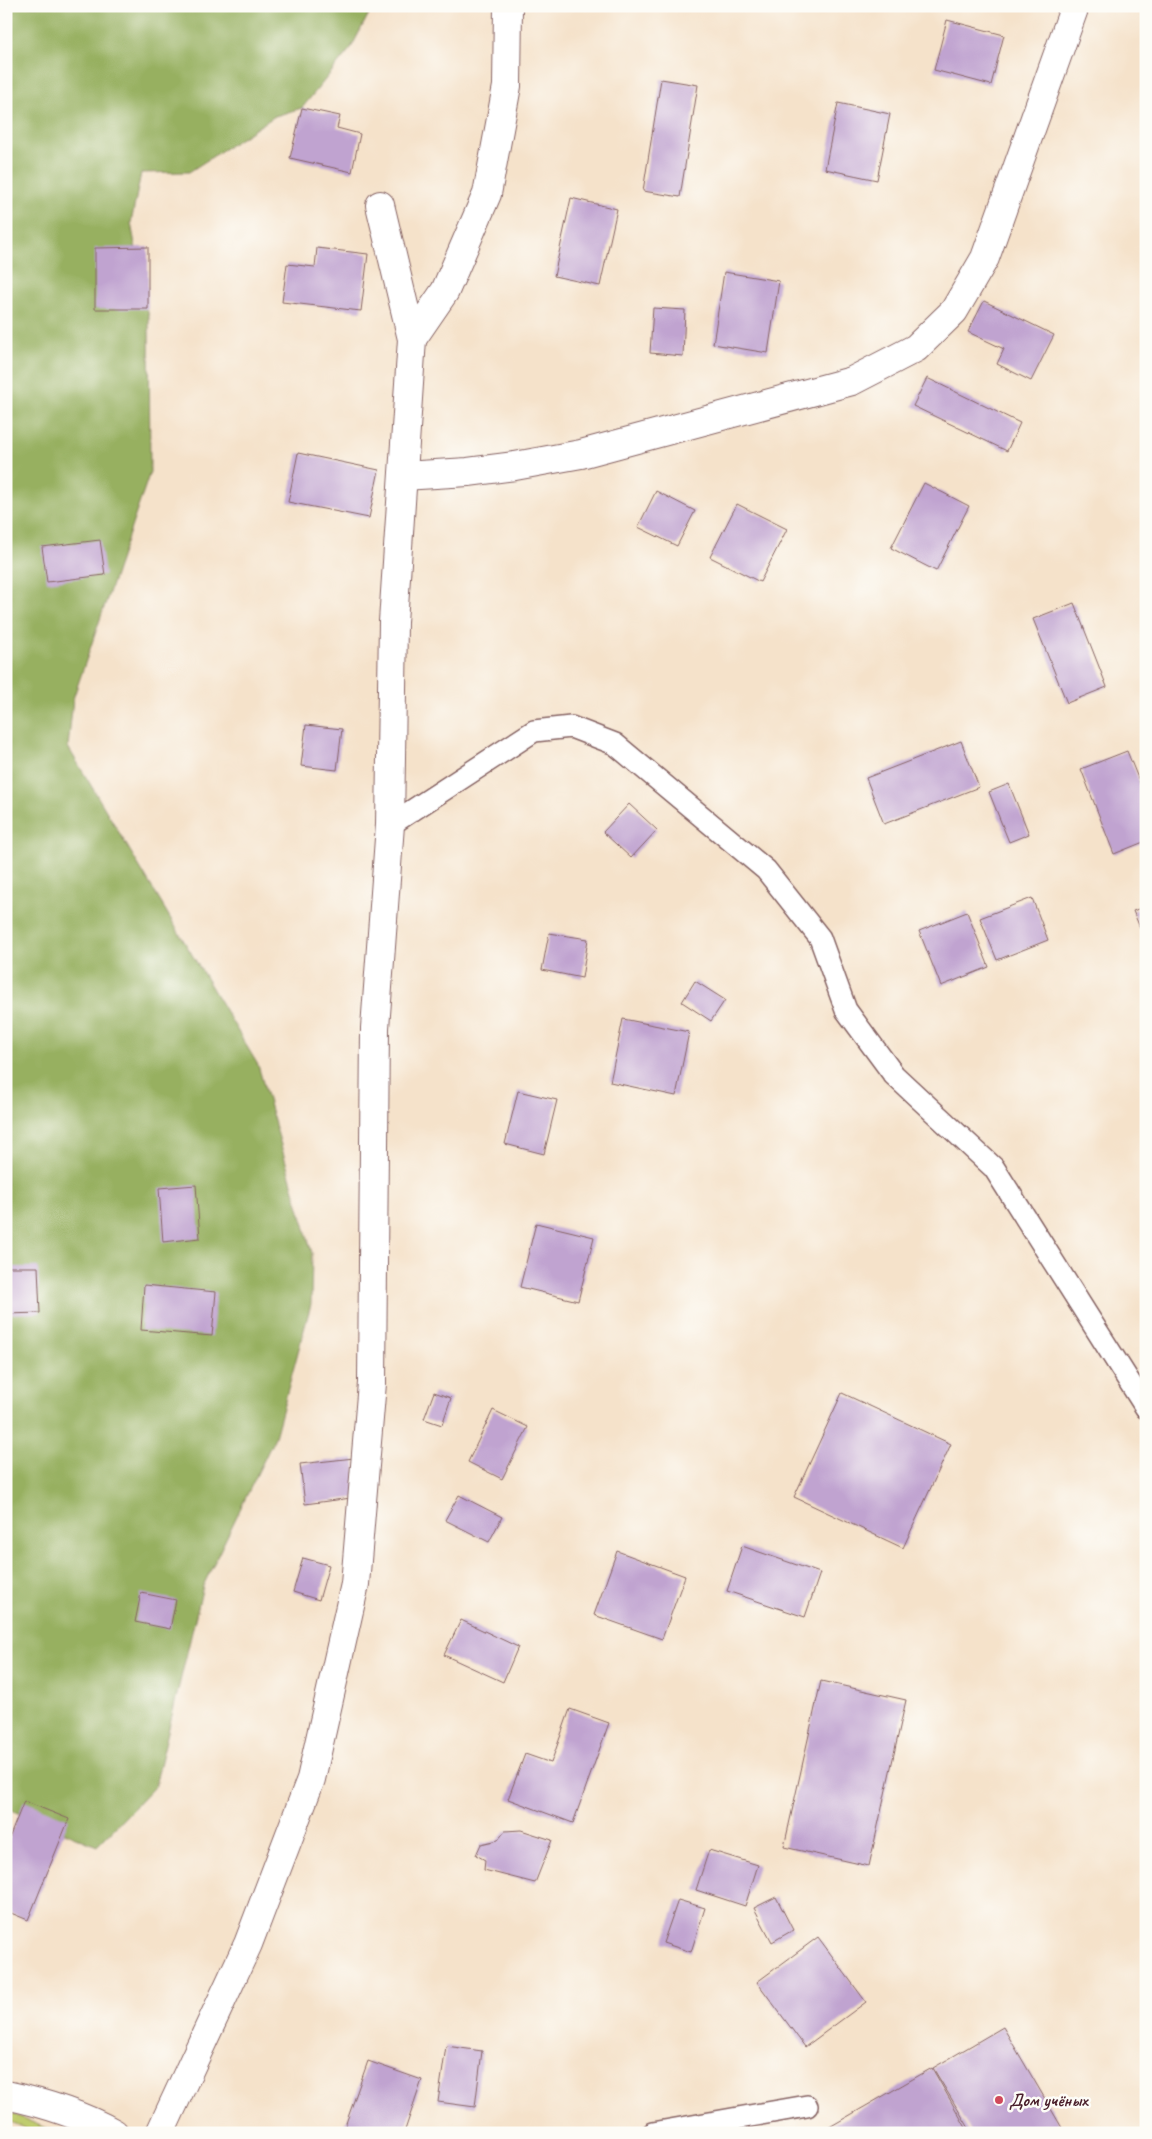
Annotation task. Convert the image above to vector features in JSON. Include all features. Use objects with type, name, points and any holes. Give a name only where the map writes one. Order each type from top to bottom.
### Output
[{"type":"street","points":[[412,339],[444,291],[487,194],[507,86],[508,6]]},
{"type":"street","points":[[403,476],[478,471],[581,454],[852,382],[916,348],[954,311],[985,258],[1075,6]]},
{"type":"street","points":[[160,2133],[248,1944],[311,1779],[355,1584],[372,1383],[375,1028],[390,826],[393,622],[412,339],[380,205]]},
{"type":"street","points":[[6,2095],[44,2103],[93,2121],[114,2133]]},
{"type":"lane","points":[[390,826],[534,731],[571,727],[615,744],[766,870],[820,938],[846,1010],[894,1075],[994,1168],[1146,1408]]},
{"type":"lane","points":[[653,2133],[807,2106]]},
{"type":"green space","points":[[6,6],[373,6],[351,48],[302,108],[275,116],[189,172],[141,173],[131,223],[149,318],[150,472],[73,699],[68,747],[258,1065],[312,1253],[311,1304],[275,1437],[203,1586],[155,1786],[97,1846],[6,1808]]},
{"type":"green space","points":[[6,2111],[57,2133],[35,2133],[6,2120]]},
{"type":"building","points":[[947,20],[1004,35],[991,85],[934,70]]},
{"type":"building","points":[[661,79],[698,85],[680,197],[643,191]]},
{"type":"building","points":[[838,103],[890,114],[877,180],[825,169]]},
{"type":"building","points":[[302,108],[340,116],[337,128],[360,134],[352,172],[290,158]]},
{"type":"building","points":[[571,198],[617,209],[600,286],[554,276]]},
{"type":"building","points":[[148,247],[148,309],[95,309],[95,248]]},
{"type":"building","points":[[317,248],[368,254],[361,311],[282,302],[287,264],[315,267]]},
{"type":"building","points":[[724,272],[779,281],[768,353],[713,344]]},
{"type":"building","points":[[984,301],[1054,335],[1031,381],[997,364],[1004,349],[968,332]]},
{"type":"building","points":[[653,308],[685,310],[683,356],[650,353]]},
{"type":"building","points":[[927,378],[1020,423],[1007,451],[913,406]]},
{"type":"building","points":[[298,453],[379,470],[369,518],[288,502]]},
{"type":"building","points":[[924,483],[969,506],[936,571],[891,548]]},
{"type":"building","points":[[656,491],[695,511],[677,546],[638,527]]},
{"type":"building","points":[[737,504],[787,529],[760,582],[710,557]]},
{"type":"building","points":[[100,540],[105,575],[47,582],[42,547]]},
{"type":"building","points":[[1074,603],[1107,687],[1067,703],[1033,619]]},
{"type":"building","points":[[306,725],[342,729],[337,770],[301,766]]},
{"type":"building","points":[[961,741],[979,787],[884,824],[866,778]]},
{"type":"building","points":[[1127,751],[1146,798],[1146,841],[1114,854],[1081,769]]},
{"type":"building","points":[[1009,784],[1029,834],[1009,842],[989,792]]},
{"type":"building","points":[[629,804],[657,830],[631,858],[603,832]]},
{"type":"building","points":[[1032,898],[1048,940],[997,960],[980,918]]},
{"type":"building","points":[[1146,906],[1146,942],[1133,911]]},
{"type":"building","points":[[967,912],[989,967],[941,986],[919,931]]},
{"type":"building","points":[[549,933],[588,939],[582,978],[542,970]]},
{"type":"building","points":[[695,981],[725,1000],[711,1021],[682,1002]]},
{"type":"building","points":[[623,1019],[689,1032],[676,1096],[610,1082]]},
{"type":"building","points":[[518,1091],[557,1100],[544,1154],[505,1144]]},
{"type":"building","points":[[196,1185],[200,1238],[163,1242],[159,1188]]},
{"type":"building","points":[[536,1223],[594,1237],[578,1301],[520,1287]]},
{"type":"building","points":[[6,1267],[38,1267],[40,1313],[6,1314]]},
{"type":"building","points":[[144,1285],[216,1292],[212,1336],[141,1330]]},
{"type":"building","points":[[434,1392],[451,1398],[442,1425],[424,1419]]},
{"type":"building","points":[[842,1393],[951,1444],[903,1548],[794,1497]]},
{"type":"building","points":[[493,1410],[528,1427],[502,1479],[468,1462]]},
{"type":"building","points":[[354,1458],[359,1497],[305,1504],[300,1464]]},
{"type":"building","points":[[459,1495],[502,1517],[489,1542],[445,1520]]},
{"type":"building","points":[[742,1546],[820,1573],[805,1617],[727,1591]]},
{"type":"building","points":[[617,1551],[685,1576],[662,1639],[594,1615]]},
{"type":"building","points":[[303,1558],[329,1565],[319,1600],[293,1592]]},
{"type":"building","points":[[141,1593],[176,1600],[170,1629],[135,1622]]},
{"type":"building","points":[[461,1620],[518,1647],[503,1682],[444,1655]]},
{"type":"building","points":[[821,1681],[906,1700],[869,1866],[784,1847]]},
{"type":"building","points":[[570,1709],[609,1723],[573,1823],[508,1799],[525,1754],[551,1763]]},
{"type":"building","points":[[24,1801],[69,1819],[28,1920],[6,1911],[6,1846]]},
{"type":"building","points":[[521,1830],[552,1840],[535,1883],[484,1870],[485,1860],[476,1855],[481,1844],[498,1840],[505,1831]]},
{"type":"building","points":[[709,1850],[758,1865],[745,1906],[696,1890]]},
{"type":"building","points":[[776,1897],[793,1930],[772,1942],[754,1908]]},
{"type":"building","points":[[678,1900],[705,1908],[691,1952],[663,1943]]},
{"type":"building","points":[[818,1937],[866,2002],[805,2047],[757,1982]]},
{"type":"building","name":"Дом учёных","points":[[1003,2027],[1065,2133],[972,2133],[933,2068]]},
{"type":"building","points":[[446,2046],[482,2051],[475,2107],[438,2102]]},
{"type":"building","points":[[368,2061],[422,2080],[404,2133],[364,2133],[345,2126]]},
{"type":"building","points":[[932,2068],[969,2133],[819,2133]]},
{"type":"place","name":"Дом учёных","points":[[999,2100]]}]
